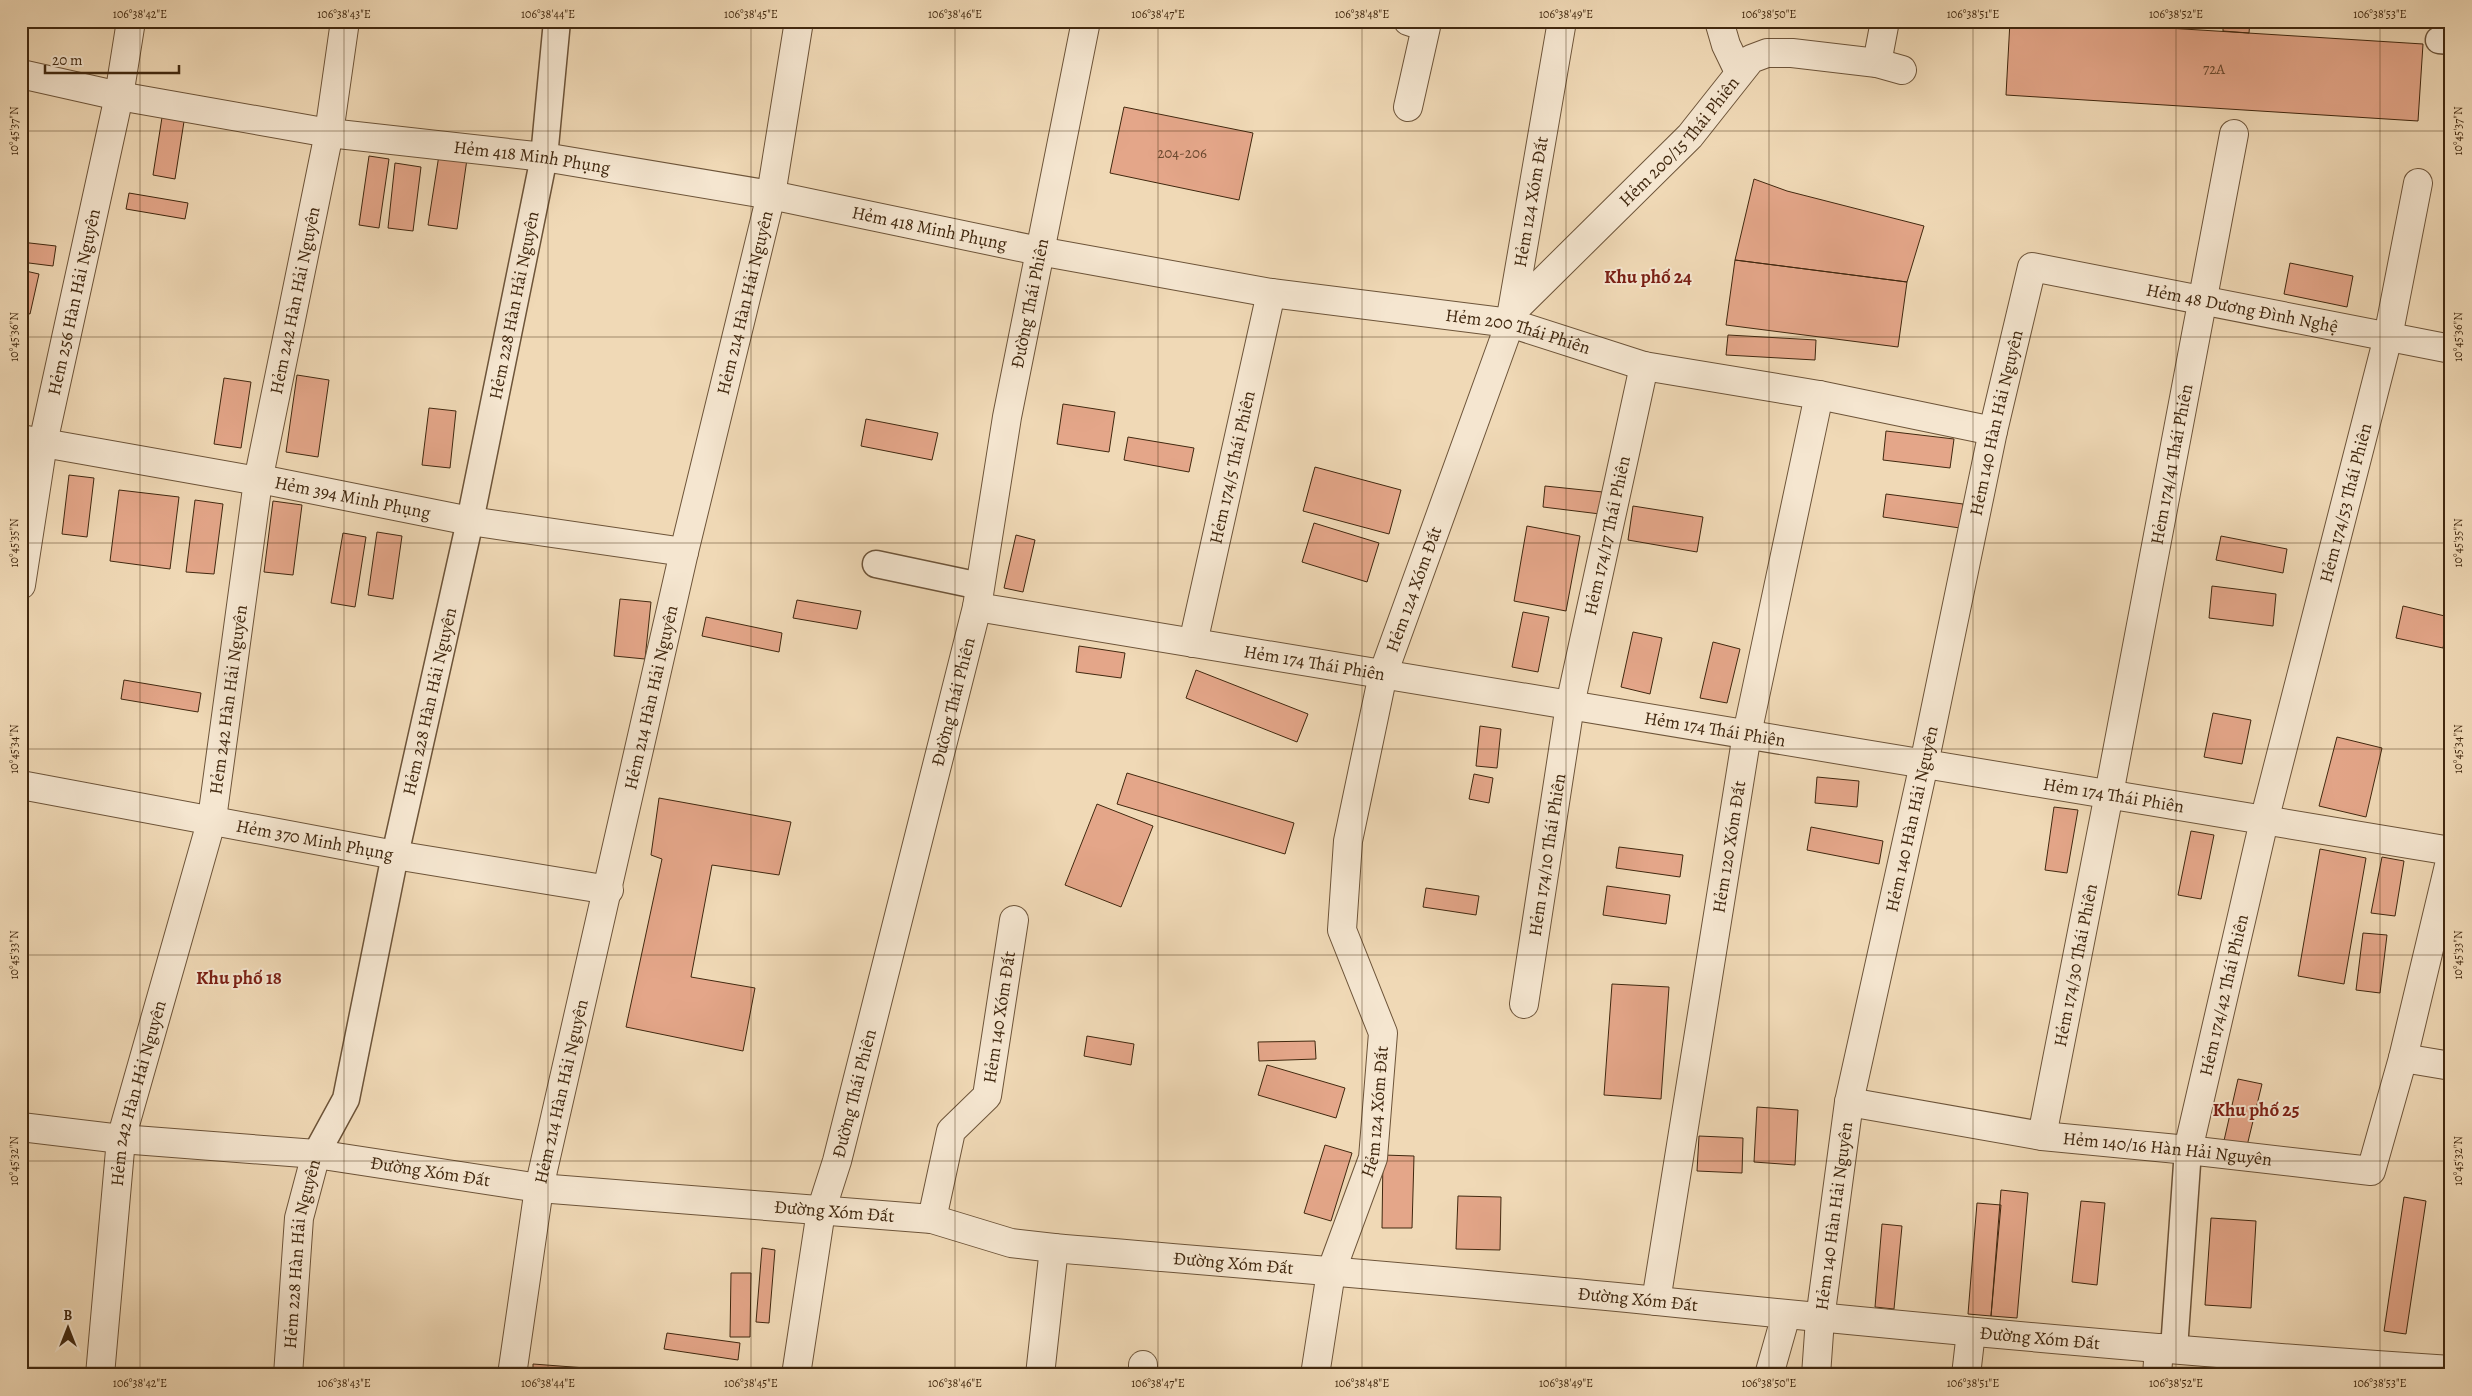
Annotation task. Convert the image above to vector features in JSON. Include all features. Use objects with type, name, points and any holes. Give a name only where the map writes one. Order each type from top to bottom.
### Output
[{"type":"street","name":"Hẻm 256 Hàn Hải Nguyên","points":[[21,585],[32,441],[119,96],[131,21]]},
{"type":"street","name":"Hẻm 242 Hàn Hải Nguyên","points":[[100,1375],[121,1139],[212,819],[258,481],[329,133],[345,21]]},
{"type":"street","name":"Hẻm 214 Hàn Hải Nguyên","points":[[512,1375],[539,1188],[609,890],[684,552],[771,195],[799,21]]},
{"type":"street","name":"Đường Thái Phiên","points":[[796,1375],[821,1211],[837,1161],[979,597],[1008,417],[1039,251],[1086,21]]},
{"type":"street","points":[[1408,21],[1426,28],[1408,107]]},
{"type":"street","name":"Hẻm 124 Xóm Đất","points":[[1315,1375],[1331,1272],[1373,1158],[1384,1033],[1342,930],[1348,841],[1383,674],[1511,318],[1562,21]]},
{"type":"street","points":[[1719,21],[1726,44],[1739,72]]},
{"type":"street","name":"Hẻm 200/15 Thái Phiên","points":[[1511,318],[1690,136],[1751,59],[1767,53],[1827,56],[1890,66],[1884,21]]},
{"type":"street","name":"Hẻm 418 Minh Phụng","points":[[21,74],[119,96],[329,133],[544,157],[771,195],[1039,251]]},
{"type":"street","name":"Hẻm 174/41 Thái Phiên","points":[[2109,794],[2234,134]]},
{"type":"street","name":"Hẻm 174/53 Thái Phiên","points":[[2264,821],[2388,336],[2418,183]]},
{"type":"street","name":"Hẻm 200 Thái Phiên","points":[[1039,251],[1271,293],[1511,318],[1644,366],[1819,395],[1992,431]]},
{"type":"street","name":"Hẻm 48 Dương Đình Nghệ","points":[[2032,267],[2451,349]]},
{"type":"street","name":"Hẻm 140 Hàn Hải Nguyên","points":[[1816,1375],[1820,1319],[1849,1102],[1924,764],[1992,431],[2032,267]]},
{"type":"street","name":"Hẻm 174/5 Thái Phiên","points":[[1193,643],[1271,293]]},
{"type":"street","name":"Hẻm 174/17 Thái Phiên","points":[[1570,705],[1644,366]]},
{"type":"street","name":"Hẻm 120 Xóm Đất","points":[[1656,1301],[1747,734],[1819,395]]},
{"type":"street","name":"Hẻm 394 Minh Phụng","points":[[32,441],[258,481],[260,479],[470,521],[684,552]]},
{"type":"street","name":"Hẻm 174 Thái Phiên","points":[[979,597],[1193,643],[2451,851]]},
{"type":"street","name":"Hẻm 174/10 Thái Phiên","points":[[1524,1004],[1570,705]]},
{"type":"street","name":"Hẻm 370 Minh Phụng","points":[[21,785],[212,819],[395,855],[609,890]]},
{"type":"street","name":"Hẻm 174/30 Thái Phiên","points":[[2042,1136],[2109,794]]},
{"type":"street","name":"Hẻm 174/42 Thái Phiên","points":[[2188,1150],[2264,821]]},
{"type":"street","points":[[2451,857],[2403,1058],[2451,1066]]},
{"type":"street","name":"Hẻm 140 Xóm Đất","points":[[932,1219],[951,1131],[987,1096],[1014,920]]},
{"type":"street","name":"Hẻm 140/16 Hàn Hải Nguyên","points":[[1849,1102],[2042,1136],[2188,1150],[2371,1171],[2403,1058]]},
{"type":"street","name":"Đường Xóm Đất","points":[[21,1127],[121,1139],[316,1154],[539,1188],[932,1219],[1011,1243],[1054,1248],[1656,1301],[1820,1319],[1971,1332],[2163,1357],[2305,1368],[2451,1370]]},
{"type":"street","name":"Hẻm 228 Hàn Hải Nguyên","points":[[288,1375],[299,1218],[316,1154]]},
{"type":"street","points":[[1040,1375],[1054,1248]]},
{"type":"street","name":"Hẻm 140 Hàn Hải Nguyên","points":[[1769,1375],[1786,1315]]},
{"type":"street","points":[[1966,1375],[1971,1332]]},
{"type":"lane","name":"Hẻm 228 Hàn Hải Nguyên","points":[[316,1154],[346,1099],[395,855],[470,521],[544,157],[557,21]]},
{"type":"lane","points":[[876,564],[979,597]]},
{"type":"lane","name":"Hẻm 174/42 Thái Phiên","points":[[2163,1357],[2188,1150]]},
{"type":"building","points":[[2010,21],[2056,21],[2423,44],[2418,121],[2006,95]]},
{"type":"building","points":[[2223,21],[2250,21],[2249,33],[2223,31]]},
{"type":"building","points":[[1124,107],[1253,133],[1239,200],[1110,173]]},
{"type":"building","points":[[163,111],[185,115],[175,179],[153,175]]},
{"type":"building","points":[[439,155],[467,159],[457,229],[428,225]]},
{"type":"building","points":[[369,156],[389,159],[379,228],[359,225]]},
{"type":"building","points":[[395,163],[421,167],[413,231],[388,228]]},
{"type":"building","points":[[1754,179],[1787,191],[1924,226],[1907,282],[1735,260]]},
{"type":"building","points":[[129,193],[188,203],[185,219],[126,209]]},
{"type":"building","points":[[21,242],[56,246],[53,266],[21,262]]},
{"type":"building","points":[[1735,260],[1907,282],[1898,347],[1726,325]]},
{"type":"building","points":[[2290,263],[2353,276],[2347,307],[2284,294]]},
{"type":"building","points":[[21,270],[39,274],[30,314],[21,312]]},
{"type":"building","points":[[1728,335],[1816,340],[1815,360],[1726,355]]},
{"type":"building","points":[[297,375],[329,380],[318,457],[286,452]]},
{"type":"building","points":[[224,378],[251,382],[241,448],[214,444]]},
{"type":"building","points":[[1063,404],[1115,412],[1109,452],[1057,444]]},
{"type":"building","points":[[429,408],[456,411],[450,468],[422,465]]},
{"type":"building","points":[[866,419],[938,433],[932,460],[861,446]]},
{"type":"building","points":[[1886,431],[1954,439],[1950,468],[1883,460]]},
{"type":"building","points":[[1128,437],[1194,448],[1189,472],[1124,460]]},
{"type":"building","points":[[1315,467],[1401,490],[1389,534],[1303,511]]},
{"type":"building","points":[[69,475],[94,478],[87,537],[62,534]]},
{"type":"building","points":[[1545,486],[1603,492],[1600,514],[1543,507]]},
{"type":"building","points":[[119,490],[179,497],[170,569],[110,561]]},
{"type":"building","points":[[1886,494],[1963,504],[1960,528],[1883,517]]},
{"type":"building","points":[[195,500],[223,504],[214,574],[186,572]]},
{"type":"building","points":[[273,501],[302,505],[293,575],[264,572]]},
{"type":"building","points":[[1633,506],[1703,517],[1697,552],[1628,540]]},
{"type":"building","points":[[1314,523],[1379,543],[1367,582],[1302,562]]},
{"type":"building","points":[[1527,526],[1580,536],[1566,611],[1514,601]]},
{"type":"building","points":[[377,532],[402,536],[393,599],[368,595]]},
{"type":"building","points":[[343,533],[366,537],[355,607],[331,603]]},
{"type":"building","points":[[1016,535],[1035,540],[1023,592],[1004,588]]},
{"type":"building","points":[[2221,536],[2287,549],[2283,573],[2216,560]]},
{"type":"building","points":[[2212,586],[2276,594],[2273,626],[2209,618]]},
{"type":"building","points":[[620,599],[651,602],[645,659],[614,656]]},
{"type":"building","points":[[797,600],[861,611],[857,629],[793,618]]},
{"type":"building","points":[[2403,606],[2449,617],[2443,648],[2396,638]]},
{"type":"building","points":[[1523,612],[1549,617],[1538,672],[1512,667]]},
{"type":"building","points":[[706,617],[782,633],[779,652],[702,636]]},
{"type":"building","points":[[1633,632],[1662,638],[1650,694],[1621,687]]},
{"type":"building","points":[[1713,642],[1740,649],[1727,703],[1700,698]]},
{"type":"building","points":[[1079,646],[1125,653],[1121,678],[1076,672]]},
{"type":"building","points":[[1196,670],[1308,714],[1297,742],[1186,698]]},
{"type":"building","points":[[124,680],[201,693],[198,712],[121,699]]},
{"type":"building","points":[[2213,713],[2251,720],[2242,764],[2204,757]]},
{"type":"building","points":[[1480,726],[1501,729],[1497,768],[1476,766]]},
{"type":"building","points":[[2337,737],[2382,748],[2366,817],[2319,806]]},
{"type":"building","points":[[1127,773],[1294,823],[1285,854],[1117,804]]},
{"type":"building","points":[[1474,774],[1493,778],[1489,803],[1469,799]]},
{"type":"building","points":[[1817,777],[1859,781],[1857,807],[1815,803]]},
{"type":"building","points":[[659,798],[791,822],[779,875],[712,865],[691,977],[755,988],[743,1051],[626,1027],[662,859],[651,855]]},
{"type":"building","points":[[1097,804],[1153,826],[1121,907],[1065,885]]},
{"type":"building","points":[[2054,807],[2078,810],[2067,873],[2045,870]]},
{"type":"building","points":[[1811,827],[1883,841],[1879,864],[1807,850]]},
{"type":"building","points":[[2191,831],[2214,835],[2201,899],[2178,895]]},
{"type":"building","points":[[1619,847],[1683,855],[1680,877],[1616,868]]},
{"type":"building","points":[[2320,849],[2366,858],[2344,984],[2298,976]]},
{"type":"building","points":[[2382,857],[2404,861],[2395,916],[2371,913]]},
{"type":"building","points":[[1607,886],[1670,895],[1666,924],[1603,915]]},
{"type":"building","points":[[1426,888],[1479,896],[1476,915],[1423,907]]},
{"type":"building","points":[[2363,933],[2387,935],[2380,993],[2356,990]]},
{"type":"building","points":[[1612,984],[1669,987],[1661,1099],[1604,1095]]},
{"type":"building","points":[[1087,1036],[1134,1044],[1131,1065],[1084,1056]]},
{"type":"building","points":[[1315,1041],[1316,1059],[1259,1061],[1258,1042]]},
{"type":"building","points":[[1267,1065],[1345,1088],[1336,1118],[1258,1095]]},
{"type":"building","points":[[2238,1079],[2262,1084],[2246,1150],[2223,1145]]},
{"type":"building","points":[[1757,1107],[1798,1110],[1795,1165],[1754,1162]]},
{"type":"building","points":[[1699,1136],[1743,1138],[1742,1173],[1697,1171]]},
{"type":"building","points":[[1325,1145],[1352,1153],[1331,1221],[1304,1213]]},
{"type":"building","points":[[1383,1155],[1414,1156],[1412,1228],[1382,1228]]},
{"type":"building","points":[[2001,1190],[2028,1193],[2017,1318],[1991,1316]]},
{"type":"building","points":[[1458,1196],[1501,1197],[1500,1250],[1456,1249]]},
{"type":"building","points":[[2404,1197],[2426,1201],[2406,1334],[2384,1331]]},
{"type":"building","points":[[2081,1201],[2105,1203],[2097,1285],[2072,1282]]},
{"type":"building","points":[[1977,1203],[2001,1205],[1991,1316],[1968,1314]]},
{"type":"building","points":[[2211,1218],[2256,1221],[2251,1308],[2205,1305]]},
{"type":"building","points":[[1882,1224],[1902,1226],[1894,1309],[1875,1307]]},
{"type":"building","points":[[762,1248],[775,1250],[769,1323],[756,1322]]},
{"type":"building","points":[[731,1273],[751,1273],[750,1337],[730,1337]]},
{"type":"building","points":[[667,1333],[740,1343],[738,1360],[664,1349]]},
{"type":"building","points":[[533,1364],[612,1370],[612,1375],[533,1375]]},
{"type":"district","name":"Khu phố 24","points":[[1648,277]]},
{"type":"district","name":"Khu phố 18","points":[[239,978]]},
{"type":"district","name":"Khu phố 25","points":[[2256,1110]]}]
